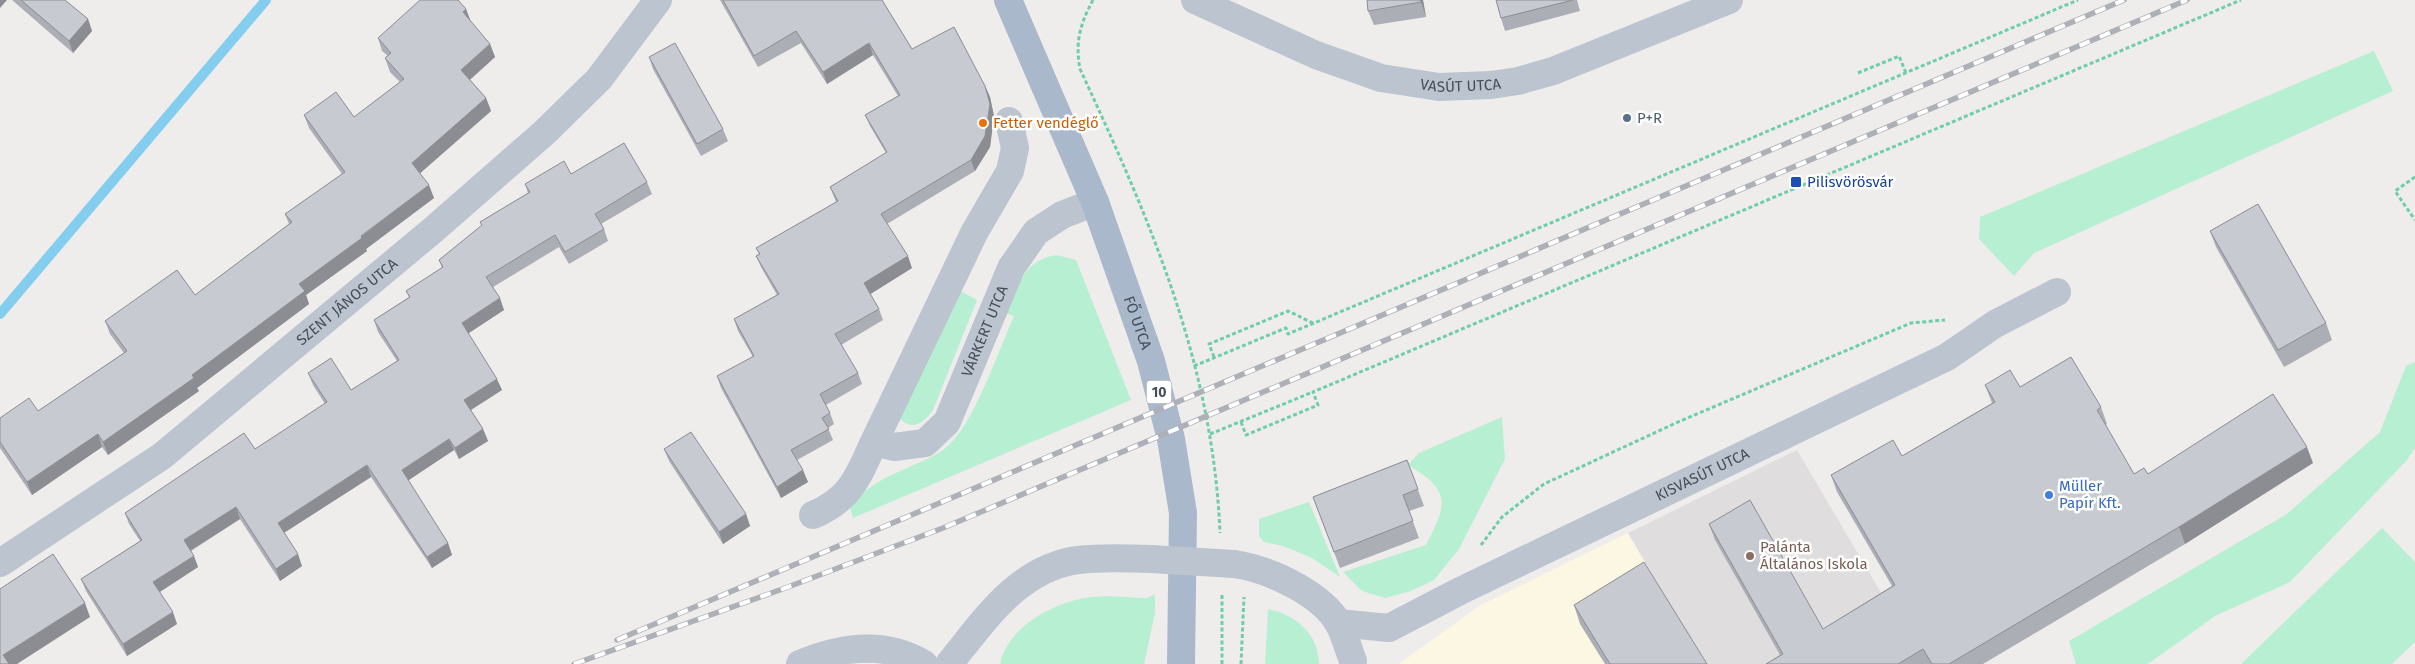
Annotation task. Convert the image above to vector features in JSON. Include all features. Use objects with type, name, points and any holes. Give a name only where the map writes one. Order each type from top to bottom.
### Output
[{"type":"main road","name":"FŐ UTCA","points":[[1008,0],[1096,202],[1150,361],[1171,439],[1179,481],[1184,557],[1181,664]]},
{"type":"street","name":"SZENT JÁNOS UTCA","points":[[0,563],[162,456],[432,230],[545,132],[599,79],[658,0]]},
{"type":"street","name":"VASÚT UTCA","points":[[1195,0],[1316,56],[1381,78],[1440,87],[1491,85],[1518,81],[1553,71],[1729,0]]},
{"type":"street","points":[[813,515],[832,507],[857,481],[974,233],[1010,171],[1015,148],[1009,121]]},
{"type":"street","name":"VÁRKERT UTCA","points":[[874,442],[894,447],[925,443],[947,422],[1011,268],[1036,232],[1062,215],[1096,202]]},
{"type":"street","name":"KISVASÚT UTCA","points":[[1338,623],[1389,628],[1460,591],[1947,357],[1995,324],[2057,292]]},
{"type":"street","points":[[950,664],[990,614],[1013,590],[1042,571],[1076,560],[1151,559],[1240,564],[1266,570],[1300,588],[1316,600],[1338,623],[1353,661]]},
{"type":"street","points":[[800,664],[827,652],[861,648],[891,651],[924,664]]},
{"type":"path","points":[[1093,0],[1078,35],[1077,53],[1080,69],[1101,114]]},
{"type":"path","points":[[1194,366],[1286,328],[1288,334],[2078,0]]},
{"type":"path","points":[[1210,434],[2241,0]]},
{"type":"path","points":[[1858,73],[1899,56],[1906,73]]},
{"type":"path","points":[[2415,177],[2395,191],[2415,220]]},
{"type":"path","points":[[1214,357],[1209,344],[1288,311],[1314,323]]},
{"type":"path","points":[[1460,591],[1478,549],[1502,517],[1544,484],[1678,422],[1911,323],[1940,319],[1995,324]]},
{"type":"path","points":[[1241,422],[1246,434],[1318,405],[1313,392]]},
{"type":"path","points":[[1240,564],[1241,664]]},
{"type":"shaded area","name":"Palánta Általános Iskola","points":[[1797,450],[1923,664],[1705,664],[1628,533]]},
{"type":"shaded area","points":[[1628,533],[1705,664],[1399,664],[1479,606]]},
{"type":"green space","points":[[2374,51],[2393,91],[2034,253],[2014,276],[1979,239],[1980,217]]},
{"type":"green space","points":[[1057,255],[1076,260],[1131,400],[853,518],[850,507],[859,496],[881,480],[932,457],[954,440],[974,408],[993,368],[1014,316],[1005,313],[1018,284],[1029,268],[1037,262]]},
{"type":"green space","points":[[957,289],[977,300],[933,410],[920,423],[906,424],[897,415]]},
{"type":"green space","points":[[2415,362],[2415,448],[2407,460],[2290,582],[2215,616],[2148,664],[2076,664],[2069,641],[2287,514],[2380,432],[2406,366]]},
{"type":"green space","points":[[1502,417],[1505,459],[1459,549],[1434,580],[1411,591],[1385,598],[1362,591],[1343,572],[1426,545],[1438,519],[1441,509],[1439,491],[1422,474],[1408,465],[1419,453]]},
{"type":"green space","points":[[1309,502],[1340,577],[1312,558],[1283,546],[1264,542],[1259,536],[1259,519]]},
{"type":"green space","points":[[2382,528],[2415,562],[2415,642],[2392,664],[2241,664]]},
{"type":"green space","points":[[1155,594],[1155,613],[1144,664],[1000,664],[1005,650],[1023,627],[1050,609],[1064,603],[1093,597],[1147,598]]},
{"type":"green space","points":[[1268,609],[1287,615],[1304,627],[1315,643],[1319,664],[1265,664]]},
{"type":"building","points":[[21,0],[65,0],[88,19],[69,41]]},
{"type":"building","points":[[420,0],[458,0],[466,9],[463,12],[490,44],[461,70],[486,98],[412,163],[429,185],[361,236],[362,238],[299,284],[305,291],[192,375],[194,378],[103,442],[98,434],[27,482],[0,442],[0,418],[29,398],[38,411],[127,351],[105,321],[177,270],[195,295],[292,222],[285,214],[345,172],[304,115],[336,92],[354,117],[404,79],[385,58],[391,53],[378,38]]},
{"type":"building","points":[[723,0],[882,0],[912,49],[954,27],[985,86],[990,104],[985,136],[971,160],[881,214],[908,256],[864,283],[879,309],[835,334],[858,373],[820,394],[830,413],[822,418],[829,429],[791,450],[803,470],[777,487],[717,376],[754,356],[734,319],[779,294],[756,256],[760,254],[756,248],[838,201],[830,187],[887,152],[865,115],[900,95],[869,43],[823,72],[796,31],[754,56]]},
{"type":"building","points":[[1367,0],[1420,0],[1421,2],[1368,11]]},
{"type":"building","points":[[1496,0],[1573,0],[1501,18]]},
{"type":"building","points":[[675,43],[723,129],[697,144],[649,57]]},
{"type":"building","points":[[624,143],[647,182],[595,214],[604,229],[565,252],[555,235],[486,277],[500,298],[462,323],[497,379],[464,400],[483,429],[455,448],[449,439],[402,470],[448,543],[427,557],[367,465],[278,523],[298,554],[276,569],[236,507],[184,540],[194,556],[153,582],[173,612],[123,644],[81,579],[142,540],[125,513],[244,433],[255,449],[327,402],[308,373],[331,358],[351,390],[399,360],[374,320],[410,297],[406,291],[443,267],[439,260],[482,225],[480,222],[530,192],[525,184],[564,161],[571,174]]},
{"type":"building","points":[[2258,204],[2326,323],[2278,350],[2210,231]]},
{"type":"building","points":[[2071,357],[2101,407],[2097,410],[2134,474],[2144,468],[2148,474],[2273,394],[2307,447],[2179,527],[1949,664],[1932,664],[1923,649],[1898,664],[1766,664],[1783,654],[1709,524],[1750,500],[1823,629],[1895,585],[1831,475],[1893,440],[1902,456],[1995,402],[1985,385],[2010,370],[2020,387]]},
{"type":"building","points":[[691,432],[746,514],[719,532],[664,449]]},
{"type":"building","points":[[1407,460],[1418,489],[1403,495],[1413,521],[1334,552],[1313,497]]},
{"type":"building","points":[[53,554],[85,603],[3,655],[9,664],[0,664],[0,589]]},
{"type":"building","points":[[1644,562],[1707,664],[1610,664],[1574,605]]},
{"type":"waterway","points":[[0,314],[266,0]]},
{"type":"railway","points":[[617,640],[2124,0]]},
{"type":"railway","points":[[574,664],[788,587],[943,528],[2187,0]]},
{"type":"place","name":"P+R","points":[[1627,118]]},
{"type":"place","name":"Fetter vendéglő","points":[[983,123]]},
{"type":"place","name":"Pilisvörösvár","points":[[1796,182]]},
{"type":"place","name":"Müller Papír Kft.","points":[[2049,495]]},
{"type":"place","name":"Palánta Általános Iskola","points":[[1750,556]]}]
